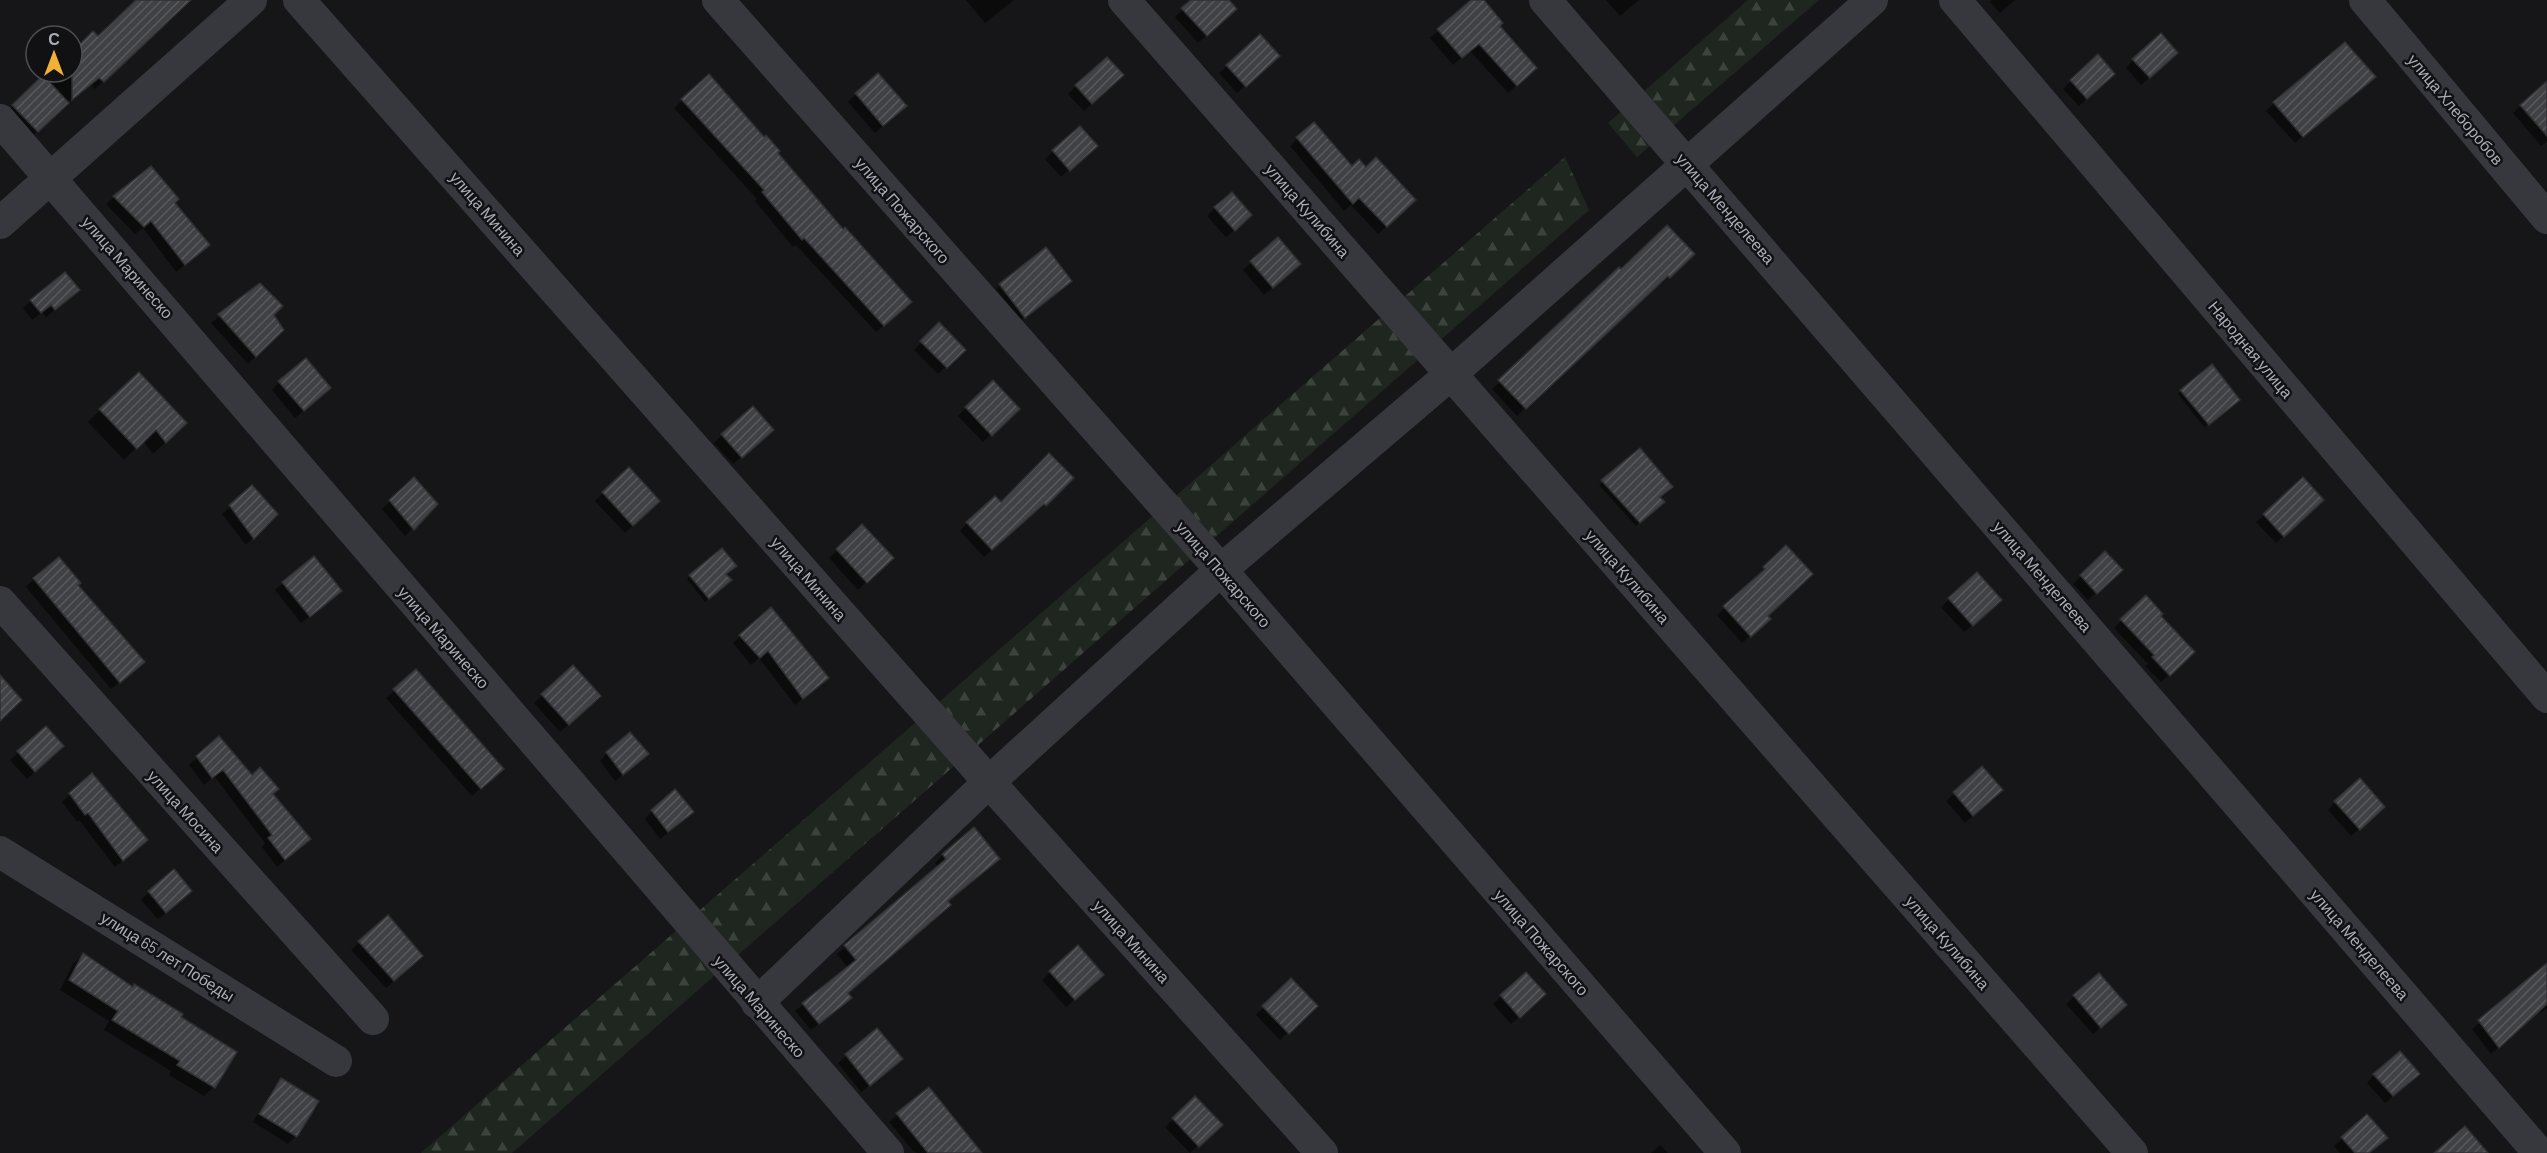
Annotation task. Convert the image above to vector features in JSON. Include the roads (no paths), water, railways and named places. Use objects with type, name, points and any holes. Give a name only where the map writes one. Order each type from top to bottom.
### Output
[{"type":"street","points":[[0,223],[251,0]]},
{"type":"street","name":"улица Минина","points":[[299,0],[989,782],[1322,1153]]},
{"type":"street","name":"улица Пожарского","points":[[718,0],[1221,570],[1725,1153]]},
{"type":"street","name":"улица Кулибина","points":[[1124,0],[2132,1153]]},
{"type":"street","name":"улица Менделеева","points":[[1545,0],[2539,1153]]},
{"type":"street","points":[[757,1002],[989,782],[1221,570],[1451,374],[1689,165],[1872,0]]},
{"type":"street","name":"Народная улица","points":[[1955,0],[2547,697]]},
{"type":"street","name":"улица Хлеборобов","points":[[2365,0],[2547,218]]},
{"type":"street","name":"улица Маринеско","points":[[0,120],[888,1153]]},
{"type":"street","name":"улица Мосина","points":[[0,602],[373,1019]]},
{"type":"street","name":"улица 65 лет Победы","points":[[0,852],[336,1061]]}]
